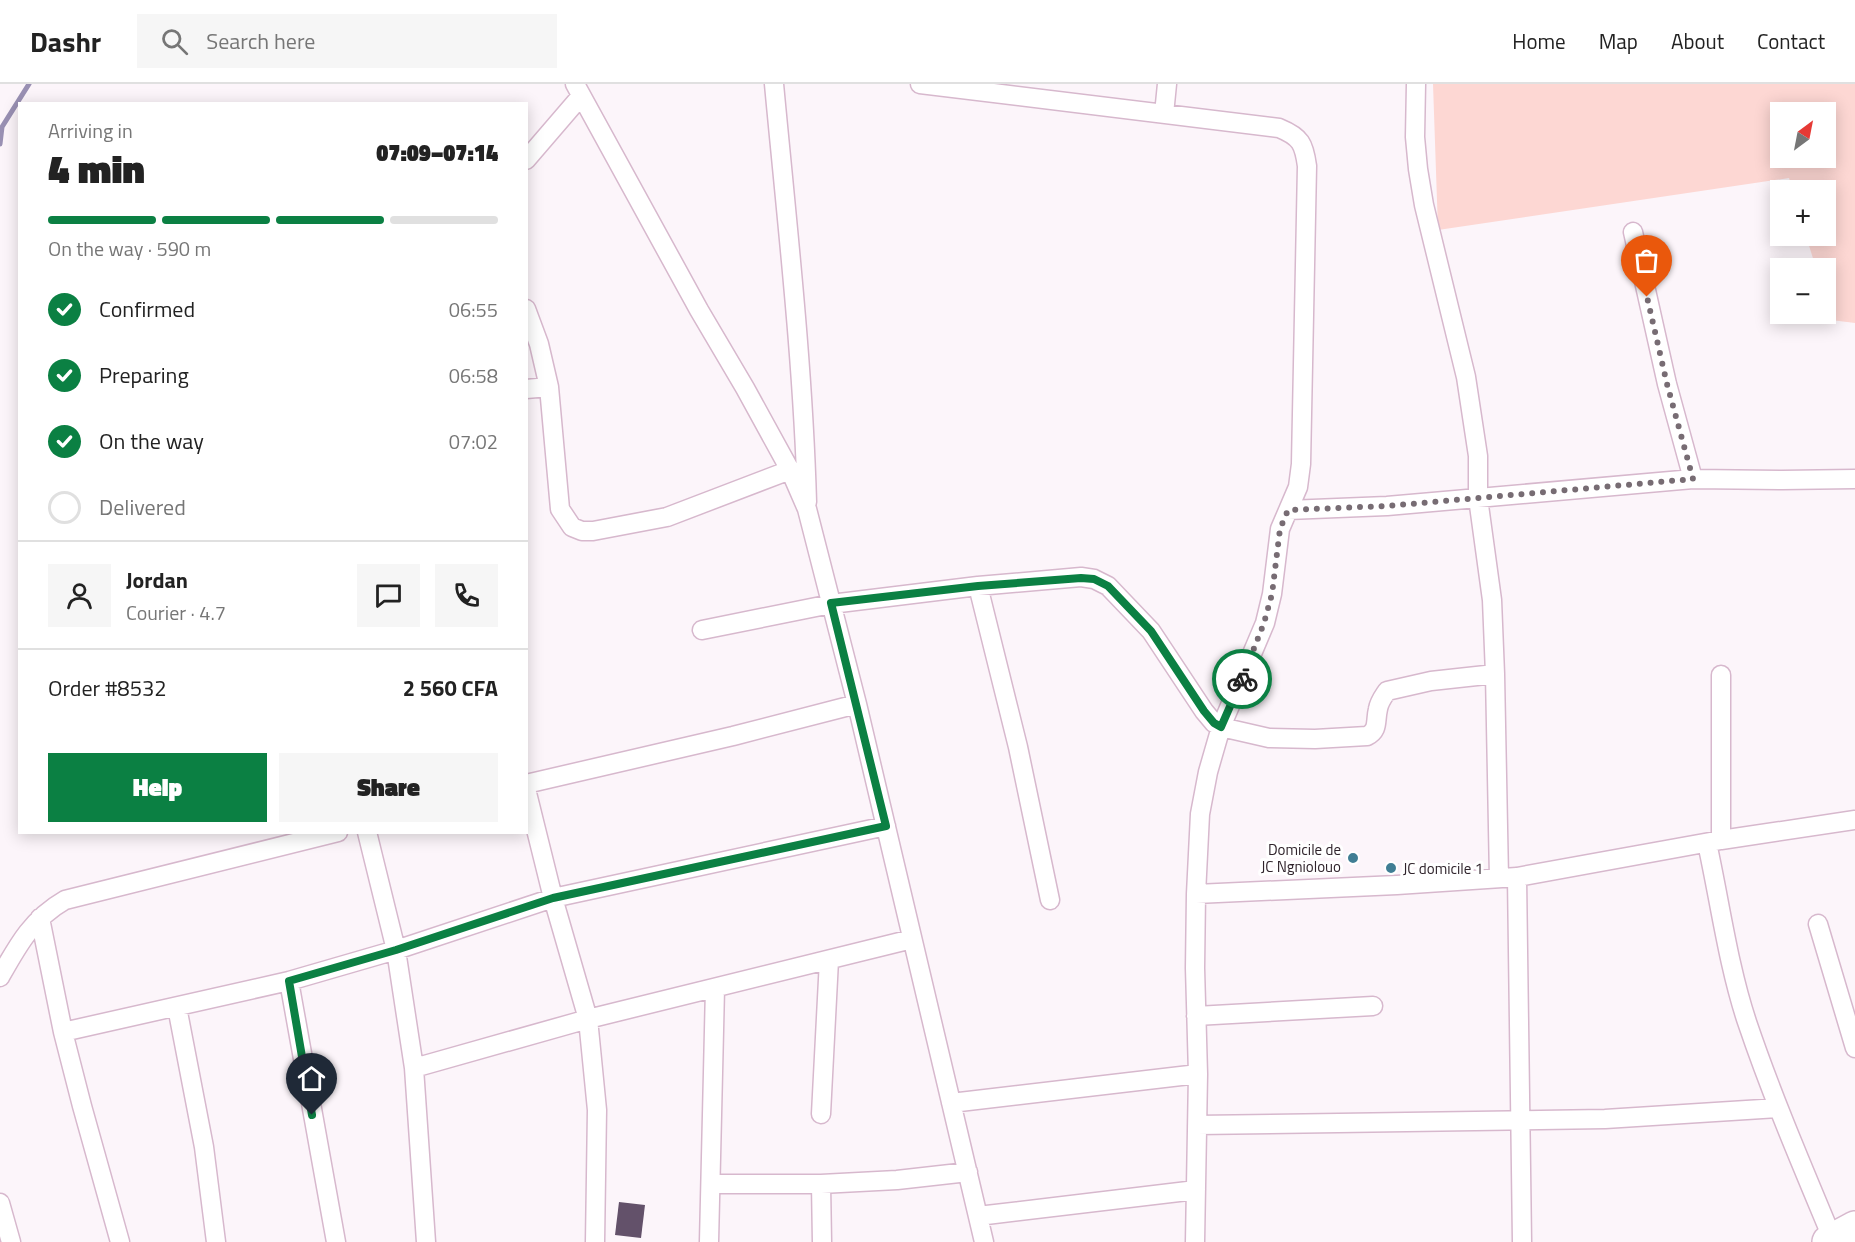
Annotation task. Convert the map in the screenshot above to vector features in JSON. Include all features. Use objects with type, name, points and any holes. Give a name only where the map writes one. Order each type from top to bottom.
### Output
[{"type":"street","points":[[774,84],[795,297],[804,422],[807,509]]},
{"type":"street","points":[[920,84],[996,89],[1164,114],[1279,128],[1292,133],[1301,141],[1306,154],[1301,464],[1298,487],[1280,529],[1272,594],[1264,623],[1221,727],[1208,772],[1200,814],[1196,894],[1198,1074],[1195,1242]]},
{"type":"street","points":[[1164,114],[1167,84]]},
{"type":"street","points":[[1416,84],[1415,136],[1418,169],[1424,206],[1466,377],[1478,456],[1478,498],[1492,600],[1508,878],[1522,1242]]},
{"type":"street","points":[[528,157],[578,90],[790,470],[807,509],[857,705],[984,1242]]},
{"type":"street","points":[[1633,232],[1667,384],[1693,479]]},
{"type":"street","points":[[528,314],[539,344],[549,387],[560,509],[572,527],[582,531],[593,531],[667,517],[790,470]]},
{"type":"street","points":[[528,389],[549,387]]},
{"type":"street","points":[[1288,510],[1387,506],[1693,479],[1855,478]]},
{"type":"street","points":[[702,630],[831,603],[978,586],[1094,579],[1108,586],[1151,631],[1214,723],[1221,727],[1269,738],[1368,736],[1377,726],[1378,708],[1387,692],[1431,681],[1496,674]]},
{"type":"street","points":[[978,586],[1018,747],[1050,900]]},
{"type":"street","points":[[1721,675],[1714,842],[1734,972],[1747,1020],[1778,1108],[1839,1238]]},
{"type":"street","points":[[528,783],[857,705]]},
{"type":"street","points":[[528,797],[553,898],[588,1019],[597,1110],[595,1242]]},
{"type":"street","points":[[1196,894],[1508,878],[1855,820]]},
{"type":"street","points":[[63,1032],[289,981],[396,950],[553,898],[886,826]]},
{"type":"street","points":[[0,977],[20,943],[40,918],[65,900],[330,834]]},
{"type":"street","points":[[367,834],[396,950],[414,1068],[426,1242]]},
{"type":"street","points":[[40,918],[63,1032],[120,1242]]},
{"type":"street","points":[[1818,924],[1855,1048]]},
{"type":"street","points":[[414,1068],[588,1019],[912,939]]},
{"type":"street","points":[[821,1114],[829,960]]},
{"type":"street","points":[[289,981],[336,1242]]},
{"type":"street","points":[[709,1242],[716,988]]},
{"type":"street","points":[[1196,1016],[1373,1006]]},
{"type":"street","points":[[177,1007],[204,1147],[216,1242]]},
{"type":"street","points":[[951,1102],[1198,1074]]},
{"type":"street","points":[[1197,1125],[1605,1119],[1778,1108]]},
{"type":"street","points":[[711,1184],[821,1185],[968,1172]]},
{"type":"street","points":[[821,1185],[822,1242]]},
{"type":"street","points":[[978,1216],[1196,1190]]},
{"type":"street","points":[[0,1203],[11,1242]]},
{"type":"shaded area","points":[[1433,84],[1855,84],[1855,323],[1836,321],[1836,258],[1813,258],[1809,246],[1836,246],[1836,180],[1790,180],[1789,178],[1438,230]]},
{"type":"building","points":[[619,1202],[645,1205],[641,1238],[615,1235]]},
{"type":"waterway","points":[[0,144],[2,127],[29,84]]},
{"type":"way so far","points":[[1242,679],[1264,623],[1272,594],[1280,529],[1288,510],[1387,506],[1693,479],[1667,384],[1647,297]]},
{"type":"place","name":"Domicile de JC Ngniolouo","points":[[1353,858]]},
{"type":"place","name":"JC domicile 1","points":[[1391,868]]},
{"type":"route","points":[[312,1115],[289,981],[396,950],[553,898],[886,826],[831,603],[978,586],[1094,579],[1108,586],[1151,631],[1204,711],[1214,723],[1221,727],[1242,679]]}]
